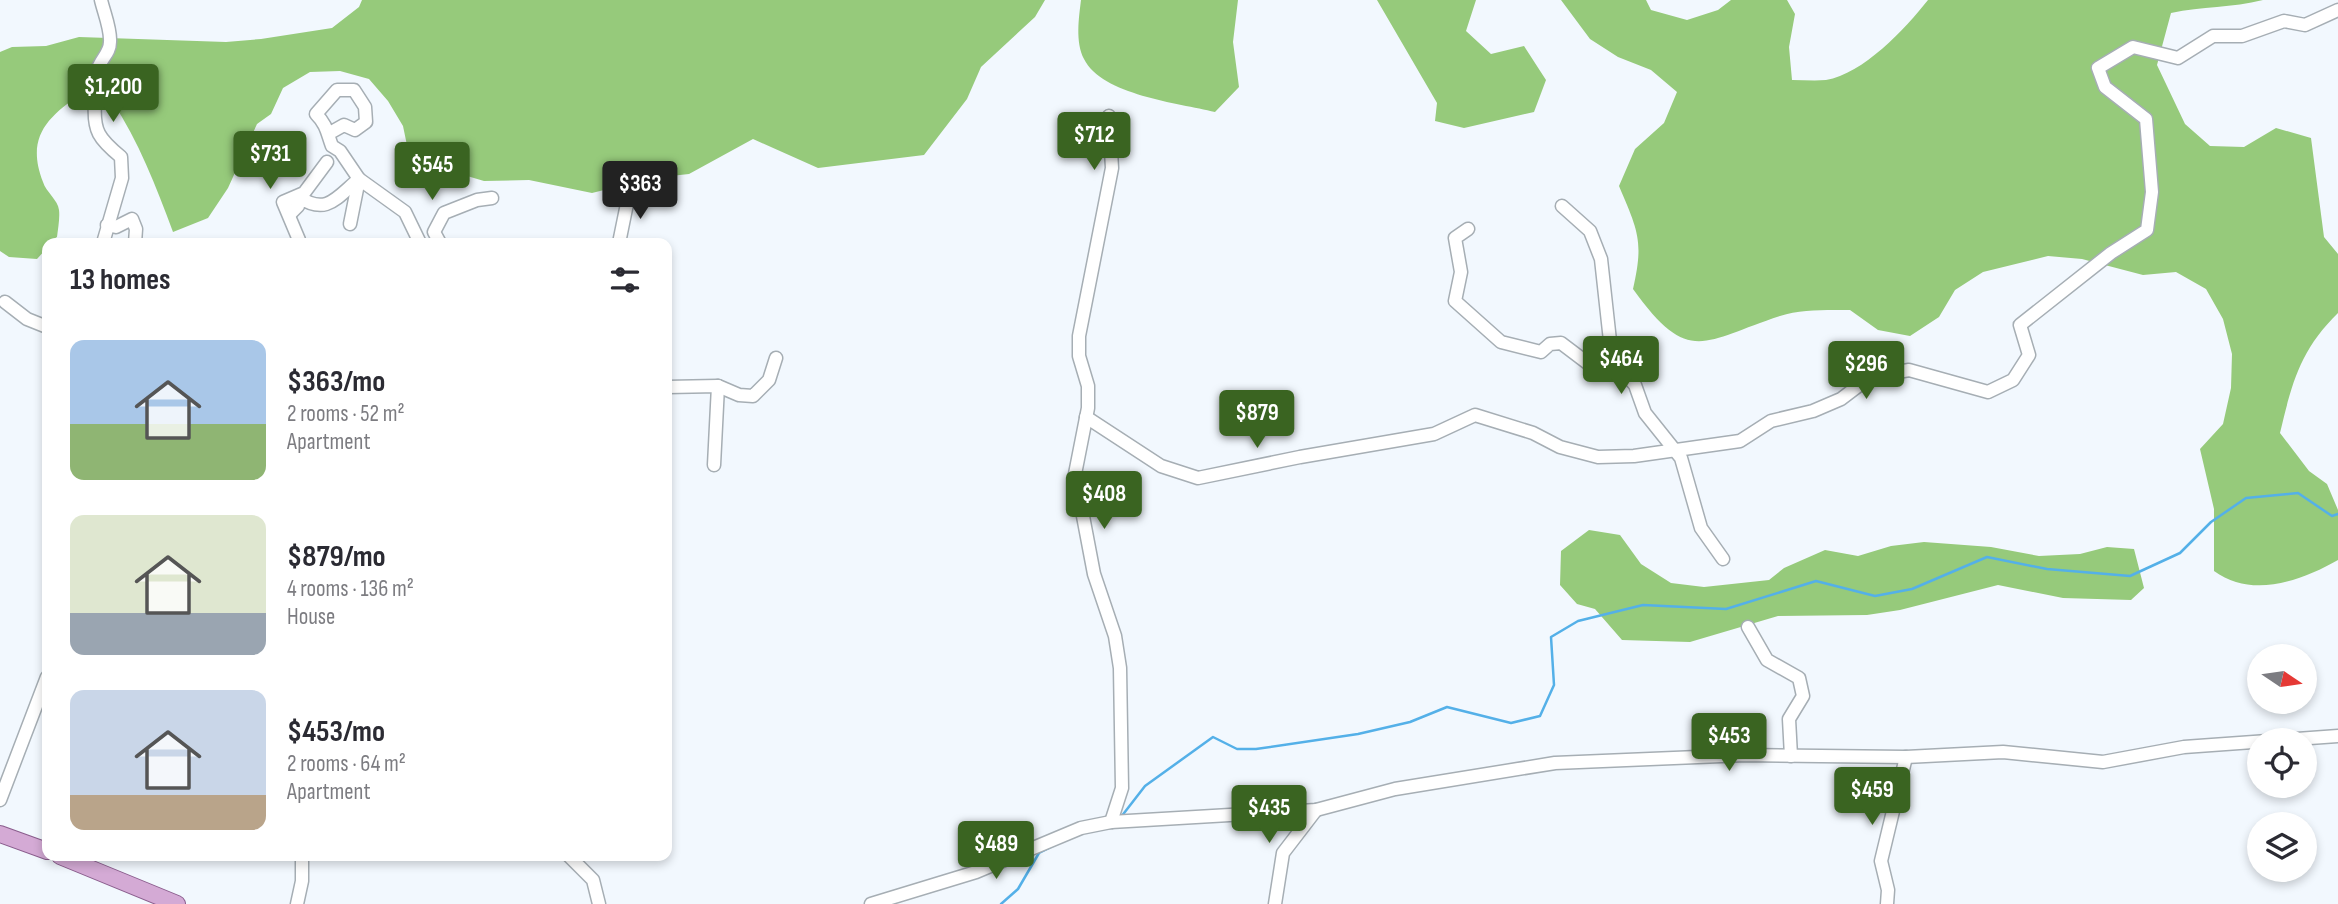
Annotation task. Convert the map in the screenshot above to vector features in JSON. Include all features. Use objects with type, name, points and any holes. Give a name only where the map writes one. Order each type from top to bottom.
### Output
[{"type":"main road","points":[[0,834],[42,849]]},
{"type":"main road","points":[[72,861],[177,904]]},
{"type":"street","points":[[101,0],[111,39],[109,51],[99,66],[92,90],[96,100],[92,116],[104,143],[121,156],[122,178],[104,238]]},
{"type":"street","points":[[1086,417],[1161,466],[1199,478],[1434,434],[1475,415],[1532,433],[1560,447],[1598,457],[1677,451],[1740,441],[1772,421],[1813,411],[1841,399],[1870,377],[1909,370],[1988,392],[2013,380],[2029,355],[2020,325],[2111,253],[2147,230],[2152,192],[2146,119],[2105,87],[2098,68],[2133,47],[2178,58],[2213,36],[2242,36],[2284,21],[2305,25],[2338,10]]},
{"type":"street","points":[[1109,116],[1112,169],[1079,336],[1079,356],[1088,386],[1086,417],[1075,474],[1094,574],[1115,636],[1120,668],[1122,788],[1116,822]]},
{"type":"street","points":[[328,134],[332,146],[340,151],[359,179],[405,212],[418,238]]},
{"type":"street","points":[[298,238],[283,202],[304,194],[327,162]]},
{"type":"street","points":[[290,214],[298,206],[299,197],[311,206],[327,206],[359,179]]},
{"type":"street","points":[[350,224],[359,179]]},
{"type":"street","points":[[620,238],[629,194]]},
{"type":"street","points":[[434,238],[444,213],[477,200],[492,198]]},
{"type":"street","points":[[1562,206],[1590,231],[1601,258],[1612,359],[1635,385],[1645,414],[1677,451],[1701,528],[1723,559]]},
{"type":"street","points":[[107,225],[116,227],[132,219],[136,229],[135,238]]},
{"type":"street","points":[[1468,229],[1455,238],[1461,272],[1455,301],[1501,342],[1523,350],[1541,352],[1550,344],[1561,343],[1598,371],[1629,379]]},
{"type":"street","points":[[5,302],[27,319],[42,325]]},
{"type":"street","points":[[672,387],[718,386],[739,396],[756,395],[769,380],[776,358]]},
{"type":"street","points":[[714,465],[718,386]]},
{"type":"street","points":[[1748,627],[1767,660],[1798,676],[1803,696],[1789,719],[1791,756]]},
{"type":"street","points":[[0,800],[42,690]]},
{"type":"street","points":[[871,904],[976,872],[1081,828],[1116,822],[1316,810],[1395,789],[1555,764],[1791,756],[1906,757],[2003,752],[2103,762],[2184,747],[2338,736]]},
{"type":"street","points":[[1886,904],[1888,890],[1881,861],[1906,757]]},
{"type":"street","points":[[1275,904],[1283,853],[1316,810]]},
{"type":"street","points":[[297,904],[302,881],[302,861]]},
{"type":"street","points":[[574,861],[593,880],[599,904]]},
{"type":"green space","points":[[362,0],[1045,0],[1035,17],[981,67],[967,99],[924,155],[818,168],[753,139],[689,174],[652,178],[592,193],[529,180],[484,181],[457,173],[429,177],[409,155],[403,126],[388,101],[369,79],[340,71],[310,72],[283,88],[271,114],[257,124],[228,188],[208,218],[173,232],[139,148],[112,101],[81,94],[49,121],[38,141],[38,167],[59,210],[57,237],[42,238],[42,254],[37,259],[9,257],[0,251],[0,52],[12,47],[46,46],[79,37],[226,42],[261,39],[332,28],[359,7]]},
{"type":"green space","points":[[1081,0],[1238,0],[1233,42],[1239,87],[1215,112],[1142,96],[1107,81],[1093,71],[1081,52],[1078,30]]},
{"type":"green space","points":[[1377,0],[1476,0],[1466,31],[1491,54],[1524,46],[1546,80],[1534,112],[1464,128],[1435,121],[1437,103]]},
{"type":"green space","points":[[1561,0],[1646,0],[1651,10],[1687,20],[1718,10],[1731,0],[1787,0],[1795,14],[1789,47],[1792,80],[1826,80],[1840,76],[1868,60],[1908,24],[1928,0],[2263,0],[2171,13],[2157,65],[2185,124],[2210,146],[2244,147],[2276,128],[2311,138],[2324,237],[2338,254],[2338,313],[2315,340],[2299,368],[2280,433],[2309,471],[2327,484],[2338,510],[2338,560],[2308,575],[2276,584],[2244,584],[2214,571],[2214,509],[2200,449],[2223,424],[2231,388],[2232,354],[2223,319],[2206,289],[2176,272],[2143,275],[2082,259],[2048,256],[1983,272],[1955,290],[1939,317],[1910,336],[1878,330],[1850,310],[1797,312],[1714,339],[1699,341],[1684,338],[1669,330],[1652,314],[1633,289],[1638,259],[1637,236],[1619,186],[1635,149],[1664,123],[1677,92],[1651,70],[1618,57],[1590,39]]},
{"type":"green space","points":[[1589,530],[1620,535],[1641,564],[1671,583],[1704,587],[1769,580],[1784,568],[1825,550],[1858,556],[1891,546],[1924,542],[1991,547],[2039,556],[2080,554],[2107,547],[2134,549],[2144,588],[2131,600],[2063,598],[1998,585],[1900,610],[1867,615],[1778,616],[1690,642],[1622,640],[1595,609],[1577,604],[1560,585],[1561,551]]},
{"type":"waterway","points":[[1121,817],[1145,786],[1213,737],[1237,749],[1256,749],[1358,734],[1410,722],[1447,707],[1511,723],[1540,716],[1554,685],[1551,637],[1578,621],[1643,605],[1726,609],[1816,581],[1875,596],[1912,589],[1987,557],[2047,569],[2130,576],[2180,553],[2211,522],[2246,498],[2298,493],[2332,516],[2338,514]]},
{"type":"waterway","points":[[1001,904],[1018,889],[1039,853],[1055,845]]}]
